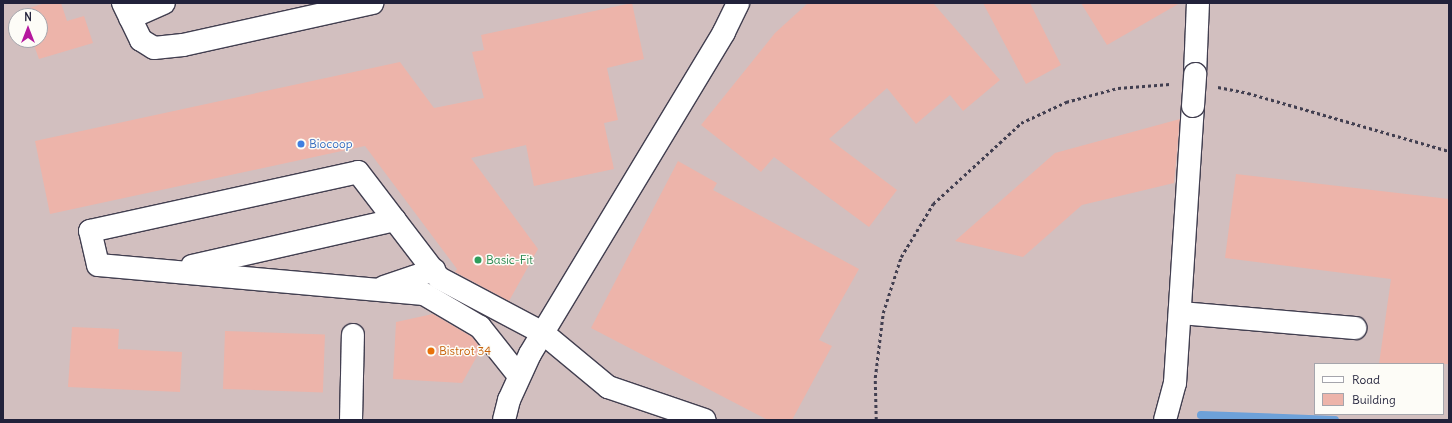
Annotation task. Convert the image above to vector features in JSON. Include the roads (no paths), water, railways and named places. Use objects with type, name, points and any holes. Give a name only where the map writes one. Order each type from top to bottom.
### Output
[{"type":"street","points":[[164,3],[127,11],[141,40],[154,48],[183,45],[366,4]]},
{"type":"street","points":[[504,420],[508,400],[543,333],[724,32],[738,3]]},
{"type":"street","points":[[1165,420],[1175,384],[1193,106],[1204,80],[1198,3]]},
{"type":"street","points":[[520,376],[480,327],[424,294],[140,270],[98,265],[90,231],[358,172],[439,278],[543,333],[608,387],[705,420]]},
{"type":"street","points":[[96,258],[198,267],[395,220]]},
{"type":"street","points":[[375,289],[434,270]]},
{"type":"street","points":[[1180,313],[1355,328]]},
{"type":"street","points":[[351,420],[353,335]]},
{"type":"waterway","points":[[1201,415],[1335,420]]},
{"type":"place","name":"Biocoop","points":[[301,144]]},
{"type":"place","name":"Basic-Fit","points":[[478,260]]},
{"type":"place","name":"Bistrot 34","points":[[431,351]]}]
